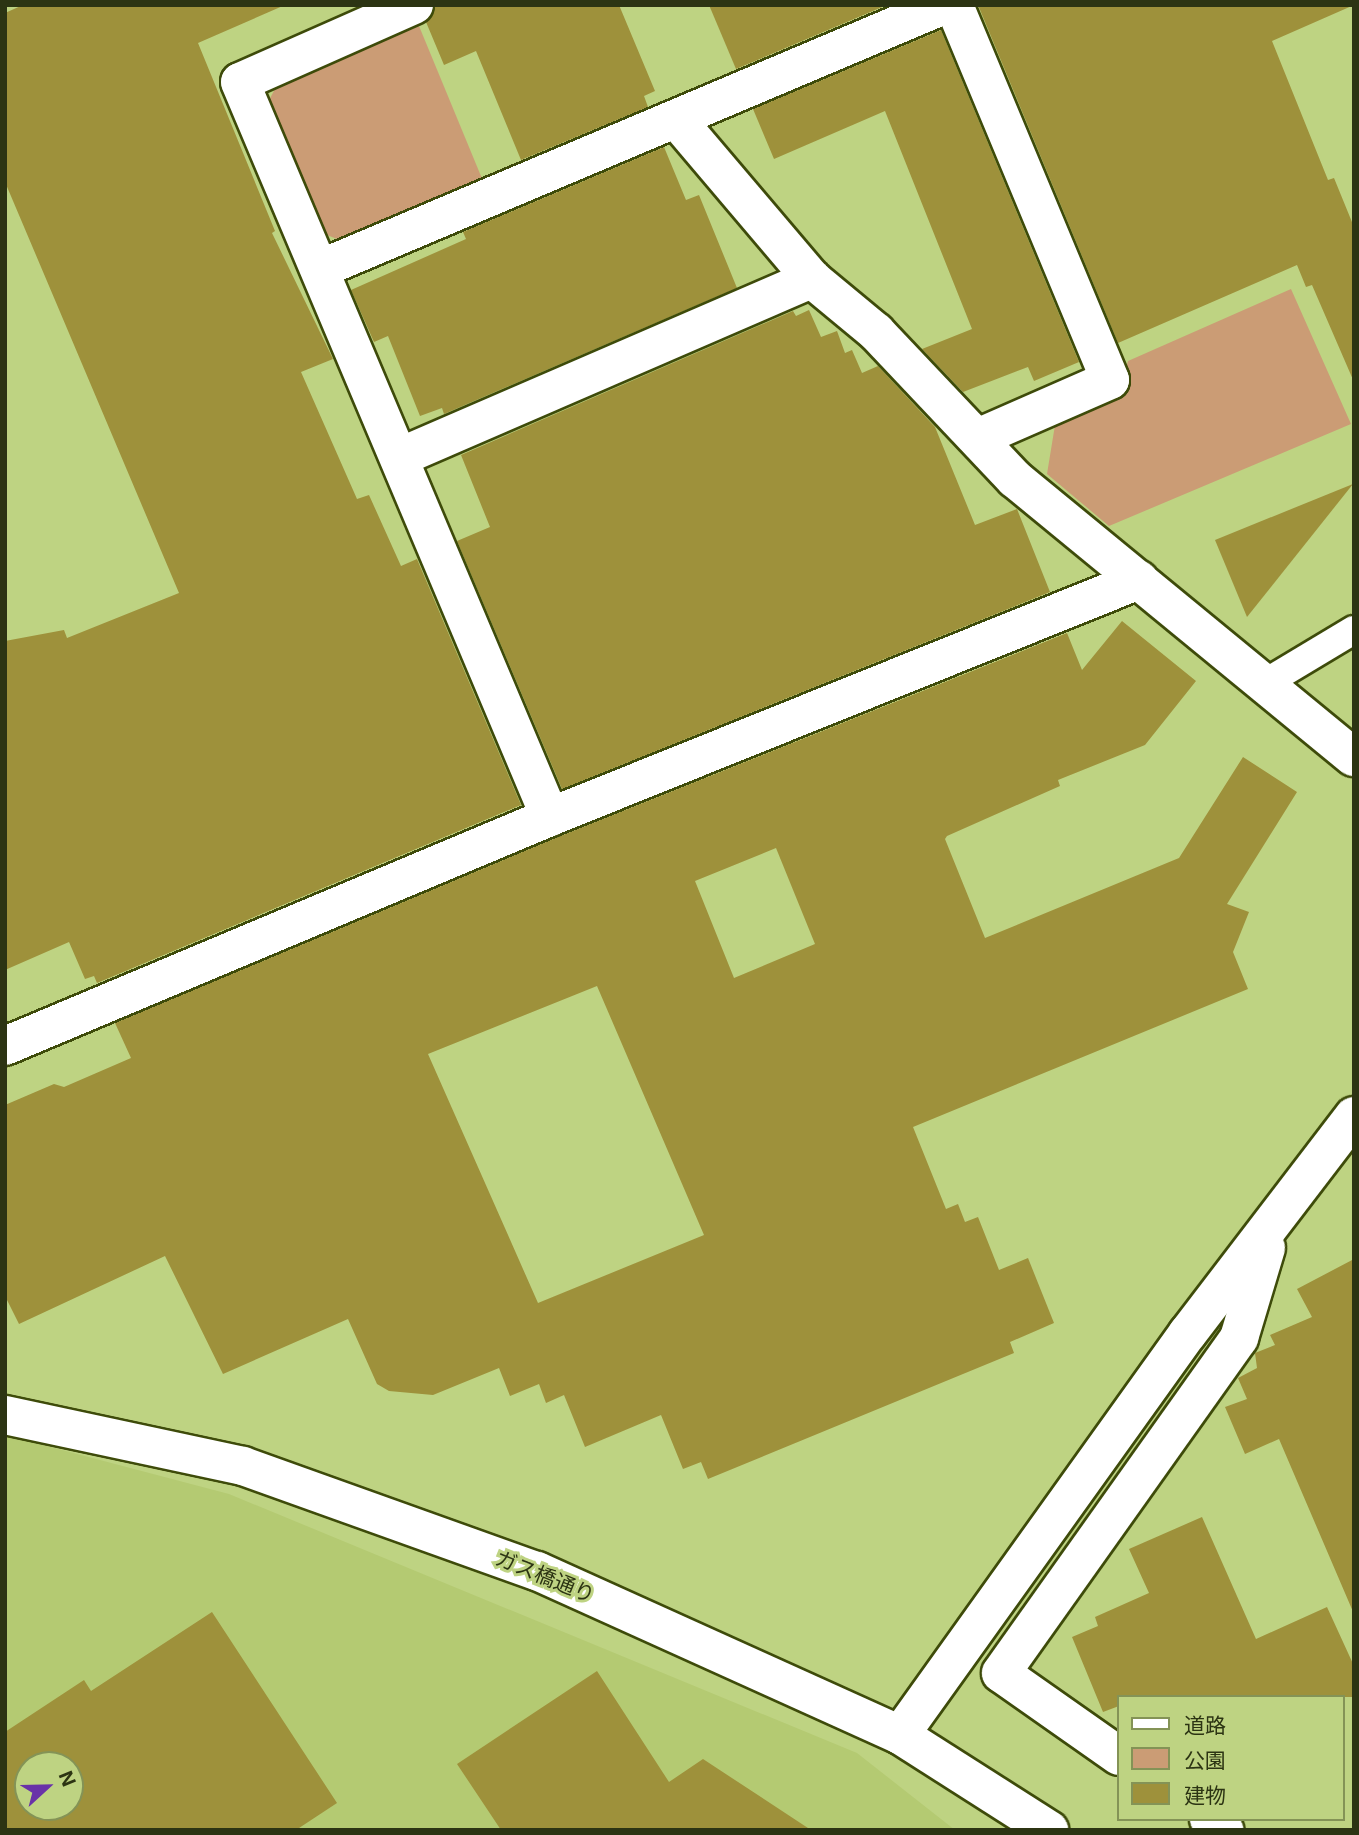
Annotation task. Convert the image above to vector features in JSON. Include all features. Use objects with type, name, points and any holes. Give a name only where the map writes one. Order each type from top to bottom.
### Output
[{"type":"street","points":[[414,5],[240,82],[550,817]]},
{"type":"street","points":[[320,269],[944,5]]},
{"type":"street","points":[[954,5],[1110,380],[977,438]]},
{"type":"street","points":[[677,120],[811,279],[876,332],[1015,479],[1262,685],[1354,757]]},
{"type":"street","points":[[400,457],[811,279]]},
{"type":"street","points":[[5,1046],[550,817],[1139,580]]},
{"type":"street","points":[[900,1735],[1188,1333],[1354,1116]]},
{"type":"street","points":[[1118,1755],[1001,1672],[1239,1338],[1272,1226]]},
{"type":"street","name":"ガス橋通り","points":[[5,1415],[243,1466],[537,1571],[900,1735],[1049,1830]]},
{"type":"lane","points":[[1262,685],[1354,630]]},
{"type":"shaded area","points":[[5,1435],[229,1494],[857,1753],[955,1830],[5,1830]]},
{"type":"green space","points":[[419,26],[483,181],[342,241],[322,233],[266,106],[277,85]]},
{"type":"green space","points":[[1291,289],[1351,424],[1109,526],[1047,474],[1055,425],[1118,397],[1128,361]]},
{"type":"building","points":[[23,5],[285,5],[198,43],[275,231],[272,233],[333,359],[301,372],[357,499],[369,495],[401,566],[417,559],[521,805],[97,983],[94,976],[85,979],[69,942],[5,970],[5,641],[64,630],[67,638],[179,593],[5,182],[5,13]]},
{"type":"building","points":[[436,5],[619,5],[655,91],[644,96],[648,107],[521,160],[476,51],[444,65],[426,22]]},
{"type":"building","points":[[709,5],[887,5],[736,69]]},
{"type":"building","points":[[978,5],[1354,5],[1272,41],[1328,180],[1334,178],[1354,227],[1354,382],[1312,285],[1306,287],[1297,265],[1118,343]]},
{"type":"building","points":[[941,30],[1079,362],[1034,381],[1028,367],[963,392],[922,349],[972,329],[885,111],[774,159],[753,109]]},
{"type":"building","points":[[664,147],[686,200],[699,195],[737,288],[444,414],[442,408],[420,416],[388,336],[374,342],[351,290],[466,239],[463,232]]},
{"type":"building","points":[[809,310],[821,337],[837,331],[845,353],[852,350],[862,373],[878,366],[935,427],[975,525],[1017,509],[1050,592],[562,789],[457,541],[490,527],[461,455],[793,311],[796,316]]},
{"type":"building","points":[[1353,484],[1247,617],[1215,540]]},
{"type":"building","points":[[1122,621],[1196,681],[1145,745],[1058,780],[1060,786],[947,836],[945,839],[985,938],[1179,858],[1243,757],[1297,792],[1227,904],[1249,912],[1233,952],[1248,989],[913,1127],[946,1209],[958,1204],[965,1222],[978,1217],[999,1270],[1028,1258],[1054,1323],[1010,1342],[1014,1353],[708,1479],[701,1462],[683,1469],[661,1415],[585,1447],[564,1395],[546,1403],[539,1384],[510,1396],[499,1368],[433,1395],[389,1391],[377,1384],[348,1319],[223,1374],[165,1256],[19,1324],[5,1296],[5,1105],[54,1084],[64,1087],[131,1058],[115,1023],[558,837],[1067,633],[1082,670]],"holes":[[[776,848],[815,944],[734,978],[695,881]],[[597,986],[704,1235],[538,1303],[428,1054]]]},
{"type":"building","points":[[1354,1259],[1354,1614],[1279,1439],[1245,1454],[1225,1407],[1247,1399],[1238,1378],[1257,1368],[1255,1353],[1275,1345],[1270,1335],[1312,1317],[1297,1289]]},
{"type":"building","points":[[1202,1517],[1256,1639],[1327,1607],[1354,1666],[1354,1697],[1118,1695],[1118,1706],[1103,1712],[1072,1637],[1098,1626],[1095,1617],[1149,1593],[1129,1549]]},
{"type":"building","points":[[212,1612],[337,1803],[296,1830],[5,1830],[5,1732],[84,1680],[91,1691]]},
{"type":"building","points":[[597,1671],[669,1782],[703,1759],[811,1830],[501,1830],[457,1764]]}]
